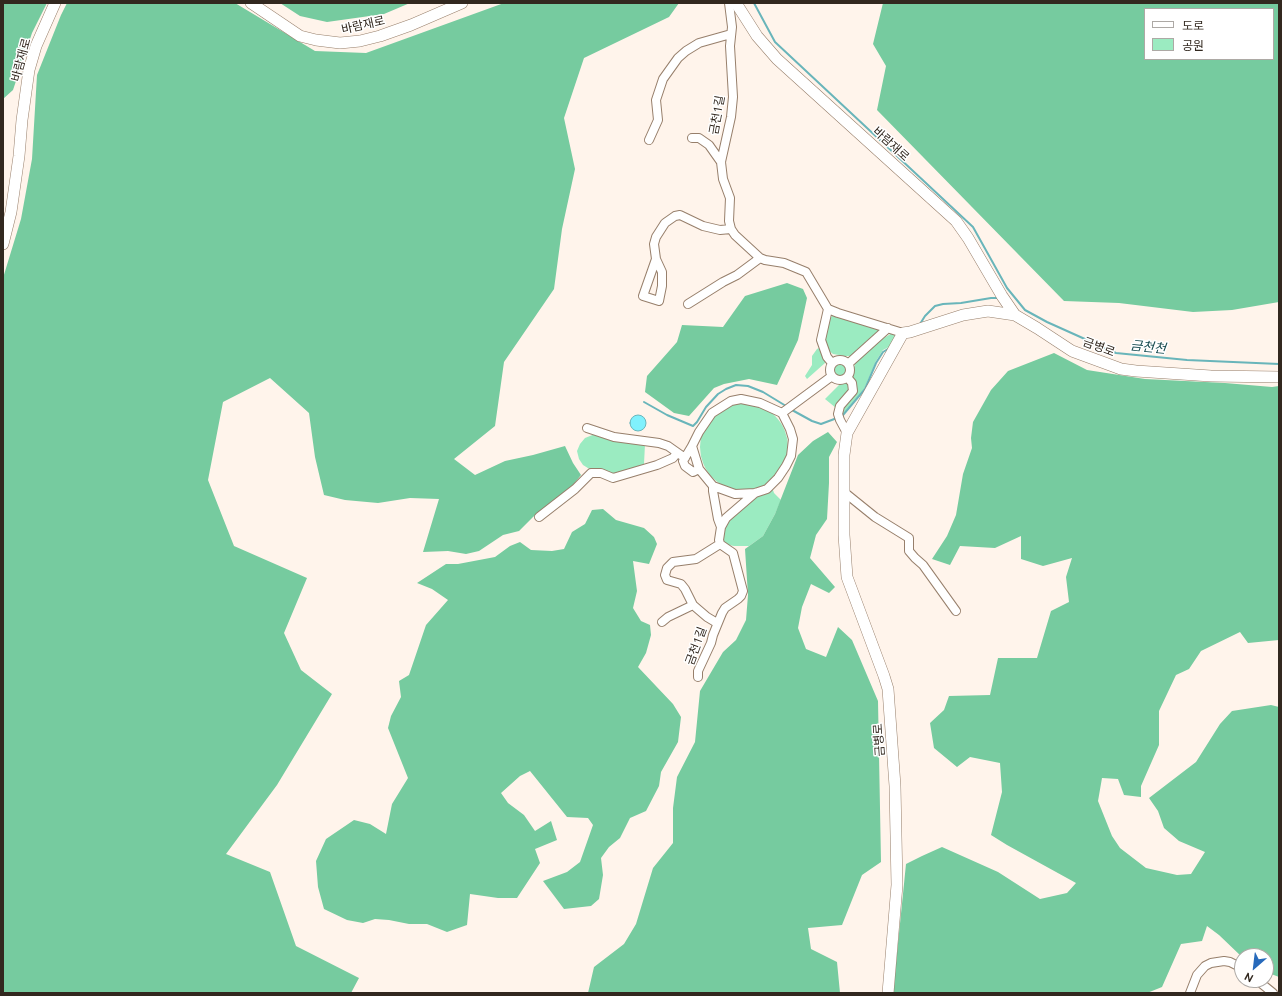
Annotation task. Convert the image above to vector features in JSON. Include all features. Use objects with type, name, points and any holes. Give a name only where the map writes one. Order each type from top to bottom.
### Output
[{"type":"street","name":"바람재로","points":[[3,244],[11,212],[20,156],[22,120],[29,70],[36,46],[55,3]]},
{"type":"street","name":"바람재로","points":[[251,3],[300,36],[340,44],[380,36],[411,25],[462,3]]},
{"type":"street","name":"금천1길","points":[[729,3],[732,27],[730,46],[733,97],[731,117],[721,162],[723,179],[730,198],[731,229]]},
{"type":"street","name":"바람재로","points":[[736,3],[756,36],[777,59],[956,220],[1015,315]]},
{"type":"street","points":[[648,140],[658,120],[656,100],[663,79],[678,58],[699,43],[731,34]]},
{"type":"street","points":[[692,138],[699,138],[703,140],[709,145],[721,162]]},
{"type":"street","points":[[656,259],[654,244],[656,237],[665,223],[675,216],[686,217],[696,223],[710,228],[720,230],[731,229],[760,258],[784,263],[806,272],[828,309],[888,328],[906,332]]},
{"type":"street","points":[[688,304],[723,282],[737,276],[760,258]]},
{"type":"street","points":[[828,309],[821,340],[827,357],[832,363]]},
{"type":"street","name":"금병로","points":[[888,993],[897,884],[895,786],[888,689],[847,577],[844,535],[844,455],[847,433],[906,332],[978,311],[988,311],[1015,315],[1072,350],[1121,369],[1211,376],[1279,377]]},
{"type":"street","points":[[848,364],[888,328]]},
{"type":"street","points":[[840,359],[848,364],[850,369],[847,377],[841,380],[832,376],[830,369],[832,363],[840,359]]},
{"type":"street","points":[[699,469],[693,472],[685,466],[683,461],[698,432],[712,413],[731,401],[741,399],[786,410],[832,376]]},
{"type":"street","points":[[847,377],[852,383],[853,391],[840,406],[839,417],[847,433]]},
{"type":"street","points":[[720,544],[719,540],[721,528],[726,518],[755,493],[767,488],[778,478],[791,456],[793,439],[786,410]]},
{"type":"street","points":[[587,428],[614,437],[659,443],[668,446],[685,458]]},
{"type":"street","points":[[692,446],[699,469],[713,486],[735,494],[755,493]]},
{"type":"street","points":[[539,517],[575,489],[591,472],[601,473],[613,478],[673,458],[677,453]]},
{"type":"street","points":[[713,486],[718,519],[721,528]]},
{"type":"street","points":[[844,492],[875,518],[906,537],[910,551],[923,565],[956,611]]},
{"type":"street","name":"금천1길","points":[[698,677],[698,671],[711,643],[717,623],[725,608],[738,599],[743,591],[733,553],[720,544],[696,559],[673,562],[667,568],[665,575],[667,580],[680,584],[685,589],[693,605],[717,623]]},
{"type":"street","points":[[662,622],[668,617],[693,605]]},
{"type":"street","points":[[1190,993],[1197,975],[1205,966],[1210,963],[1224,961],[1234,964]]},
{"type":"green space","points":[[3,3],[47,3],[32,33],[13,90],[3,99]]},
{"type":"green space","points":[[67,3],[235,3],[315,51],[366,53],[504,3],[679,3],[669,17],[584,58],[564,118],[575,169],[562,229],[554,289],[504,362],[495,426],[454,459],[475,475],[505,461],[565,446],[573,463],[581,475],[573,485],[533,517],[519,531],[503,535],[479,551],[466,554],[448,551],[423,552],[439,499],[410,498],[378,503],[345,500],[324,495],[315,457],[309,413],[270,378],[223,402],[208,480],[234,546],[307,578],[284,633],[301,670],[332,694],[277,785],[226,854],[270,872],[296,946],[359,978],[351,993],[3,993],[3,278],[21,219],[32,159],[37,75]]},
{"type":"green space","points":[[280,3],[410,3],[384,14],[327,22],[300,16]]},
{"type":"green space","points":[[883,3],[1279,3],[1279,302],[1232,310],[1193,312],[1119,303],[1064,301],[877,110],[886,66],[873,44]]},
{"type":"green space","points":[[787,283],[803,289],[807,298],[798,340],[777,385],[749,379],[724,384],[714,388],[689,416],[674,413],[645,392],[647,376],[677,342],[682,325],[723,327],[745,296]]},
{"type":"green space","points":[[836,315],[879,328],[880,332],[851,356],[833,354],[824,344],[829,320],[832,316]]},
{"type":"green space","points":[[892,333],[895,333],[895,338],[889,347],[883,350],[876,361],[864,389],[843,414],[841,414],[853,381],[853,372],[856,359],[876,343]]},
{"type":"green space","points":[[819,348],[825,359],[825,363],[807,379],[805,376],[812,365],[812,356]]},
{"type":"green space","points":[[1054,353],[1087,370],[1145,379],[1272,387],[1279,386],[1279,640],[1248,643],[1240,632],[1201,651],[1189,669],[1176,675],[1159,711],[1159,745],[1141,786],[1141,797],[1124,795],[1118,779],[1102,778],[1098,801],[1112,836],[1120,848],[1146,868],[1177,875],[1191,874],[1205,852],[1179,841],[1164,828],[1158,811],[1149,798],[1196,762],[1220,724],[1232,711],[1271,705],[1279,707],[1279,977],[1274,975],[1274,948],[1234,948],[1234,949],[1207,926],[1202,941],[1181,944],[1162,987],[1147,993],[893,993],[906,864],[942,847],[998,872],[1040,899],[1067,893],[1076,883],[991,835],[1002,792],[1000,763],[970,757],[957,767],[934,748],[930,723],[944,710],[949,696],[990,695],[998,658],[1037,658],[1051,611],[1069,602],[1066,577],[1072,558],[1043,566],[1021,559],[1021,536],[995,548],[960,546],[950,565],[932,559],[947,536],[956,515],[963,474],[972,448],[971,438],[973,422],[991,390],[1008,371]]},
{"type":"green space","points":[[840,362],[847,367],[848,370],[843,377],[840,378],[833,373],[832,370],[837,363]]},
{"type":"green space","points":[[842,382],[846,382],[851,390],[836,408],[825,399]]},
{"type":"green space","points":[[744,403],[761,406],[769,410],[781,422],[785,430],[788,447],[785,464],[781,472],[769,484],[761,488],[744,491],[727,488],[719,484],[707,472],[703,464],[700,447],[703,430],[707,422],[719,410],[727,406]]},
{"type":"green space","points":[[828,432],[837,442],[829,457],[827,519],[816,535],[810,558],[835,587],[829,593],[811,584],[802,607],[798,628],[806,649],[826,657],[838,627],[852,640],[878,701],[881,862],[862,875],[842,925],[808,928],[811,949],[837,962],[840,993],[588,993],[594,967],[624,944],[636,924],[653,868],[673,843],[673,808],[677,777],[695,742],[700,691],[723,652],[736,640],[746,620],[748,595],[745,549],[763,536],[775,514],[798,455],[813,441]]},
{"type":"green space","points":[[595,434],[645,444],[644,464],[613,475],[591,470],[583,465],[579,459],[577,451],[585,438]]},
{"type":"green space","points":[[772,487],[774,493],[781,500],[763,536],[749,546],[724,544],[723,538],[726,522],[759,494]]},
{"type":"green space","points":[[603,509],[616,520],[644,528],[654,537],[657,544],[649,564],[633,561],[637,591],[633,608],[641,621],[650,625],[651,635],[646,653],[638,667],[673,704],[681,717],[678,742],[661,772],[659,786],[646,811],[630,818],[620,838],[609,847],[601,858],[603,875],[599,899],[591,906],[564,909],[543,881],[567,872],[580,862],[593,825],[588,818],[567,817],[530,771],[520,776],[501,793],[508,803],[524,815],[535,831],[551,821],[557,840],[535,849],[540,863],[517,898],[498,898],[470,894],[467,925],[447,932],[427,924],[409,924],[375,919],[363,923],[347,920],[324,909],[318,887],[316,861],[326,839],[354,820],[370,824],[386,834],[392,804],[408,778],[388,728],[391,716],[401,697],[399,681],[409,675],[426,625],[448,600],[432,589],[417,583],[446,564],[458,564],[495,557],[510,546],[520,542],[531,550],[552,551],[564,549],[572,532],[585,524],[592,510]]},
{"type":"water","points":[[635,415],[641,415],[646,420],[644,429],[641,431],[635,431],[630,426],[630,420]]},
{"type":"waterway","name":"금천천","points":[[754,3],[775,42],[973,227],[1007,288],[1025,310],[1047,322],[1116,353],[1187,360],[1279,364]]},
{"type":"waterway","points":[[920,324],[925,316],[935,306],[998,298]]},
{"type":"waterway","points":[[841,416],[865,389],[876,363],[883,352],[888,349]]},
{"type":"waterway","points":[[644,402],[667,415],[693,426],[706,407],[718,394],[736,385],[748,386],[763,392],[786,406]]},
{"type":"waterway","points":[[792,410],[812,421],[821,424],[837,418]]}]
